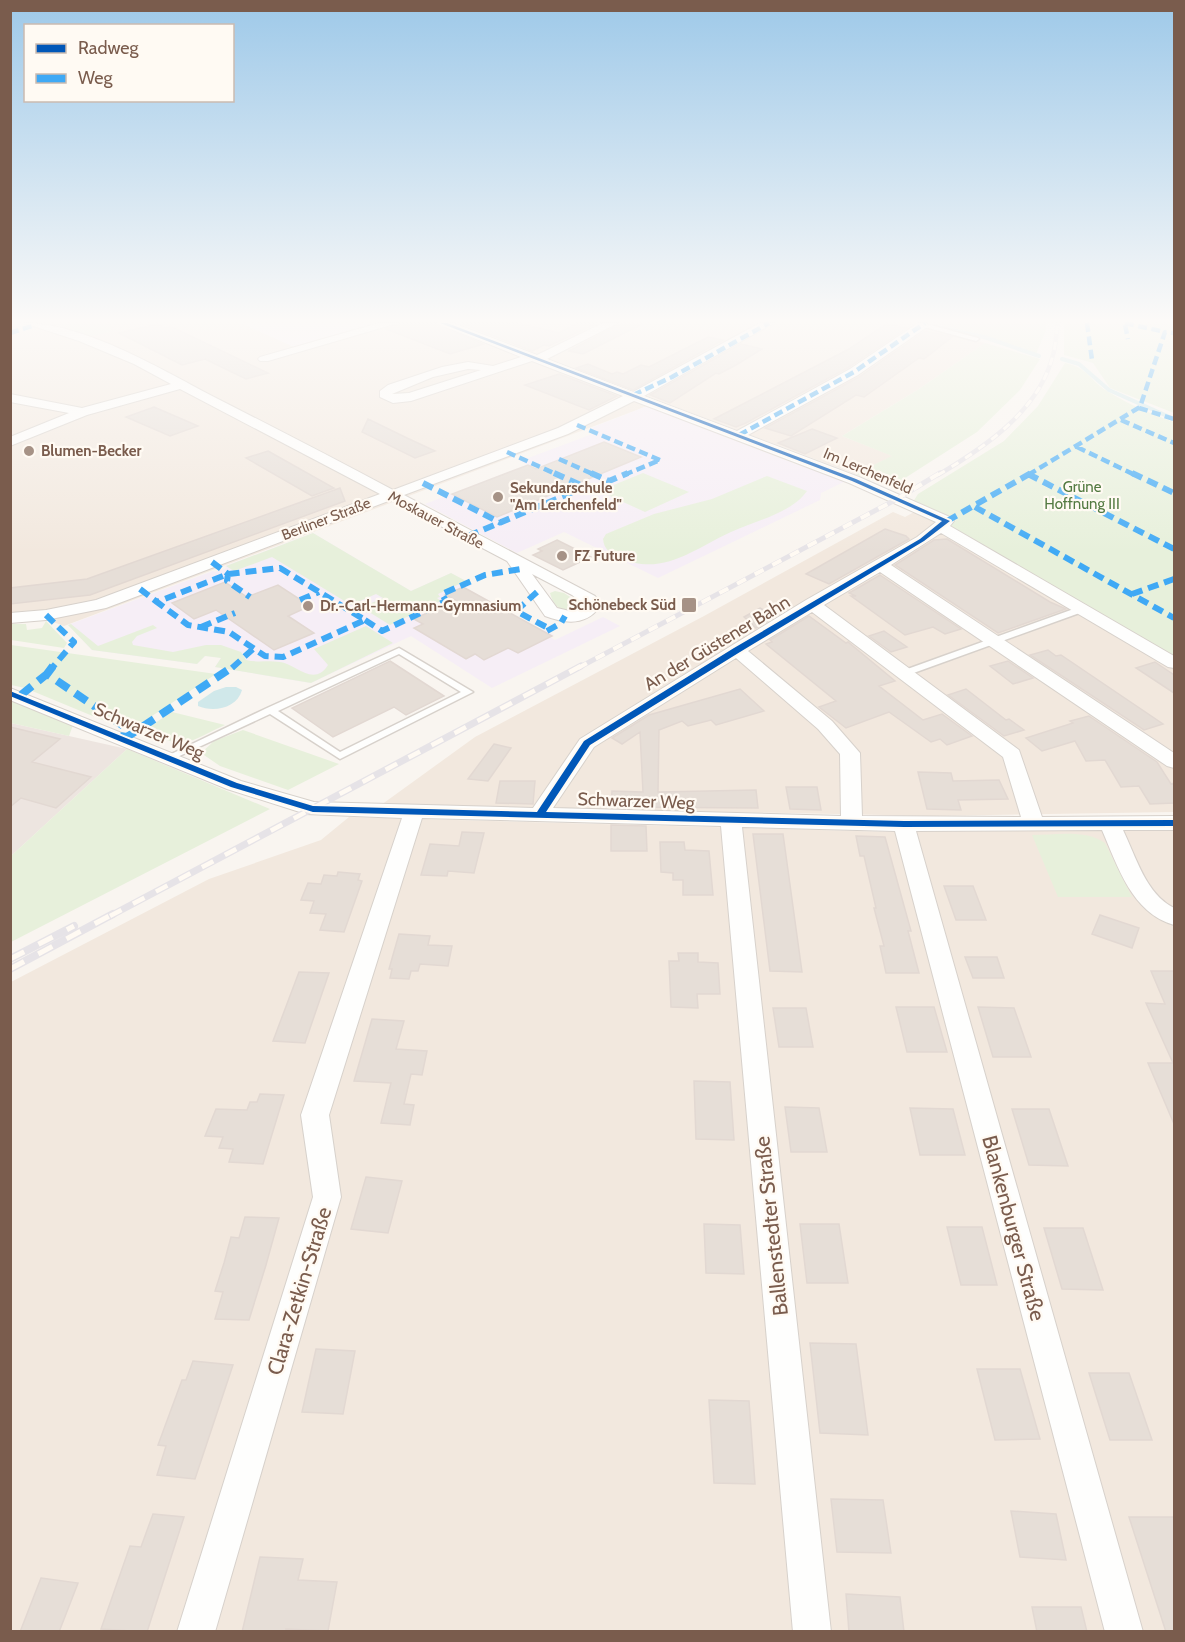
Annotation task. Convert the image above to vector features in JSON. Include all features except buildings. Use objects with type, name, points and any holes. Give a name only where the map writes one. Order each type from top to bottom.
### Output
[{"type":"street","points":[[18,400],[83,412]]},
{"type":"street","points":[[10,442],[83,412],[128,400]]},
{"type":"street","name":"Moskauer Straße","points":[[209,400],[589,599],[593,605],[590,611],[572,617],[550,612],[514,560]]},
{"type":"street","name":"Berliner Straße","points":[[10,618],[46,615],[100,604],[563,431],[624,400]]},
{"type":"street","name":"Im Lerchenfeld","points":[[645,400],[854,480],[947,521],[940,527]]},
{"type":"street","points":[[739,435],[804,400]]},
{"type":"street","points":[[940,527],[1174,663]]},
{"type":"street","name":"An der Güstener Bahn","points":[[540,815],[587,743],[940,527]]},
{"type":"street","points":[[879,564],[1174,762]]},
{"type":"street","name":"An der Güstener Bahn","points":[[812,604],[1012,754],[1034,825]]},
{"type":"street","name":"An der Güstener Bahn","points":[[737,650],[825,724],[850,753],[852,823]]},
{"type":"street","name":"Schwarzer Weg","points":[[10,693],[234,785],[314,809],[904,824],[1174,824]]},
{"type":"street","name":"Clara-Zetkin-Straße","points":[[196,1632],[327,1197],[315,1115],[414,812]]},
{"type":"street","name":"Ballenstedter Straße","points":[[731,820],[812,1632]]},
{"type":"street","name":"Blankenburger Straße","points":[[904,824],[1124,1632]]},
{"type":"street","points":[[1110,824],[1148,899],[1164,914],[1174,917]]},
{"type":"lane","points":[[905,673],[1082,609]]},
{"type":"lane","points":[[170,757],[270,710],[399,651],[468,692],[340,756],[270,710]]},
{"type":"shaded area","points":[[10,400],[636,400],[650,405],[64,626],[45,619],[11,620]]},
{"type":"shaded area","points":[[656,400],[902,400],[842,436],[893,456],[855,474]]},
{"type":"shaded area","points":[[650,405],[726,434],[723,436],[846,481],[821,493],[820,500],[658,578],[564,532],[517,553],[425,504],[527,465],[520,461],[598,432],[591,428]]},
{"type":"shaded area","points":[[916,511],[949,525],[1174,658],[1174,812],[932,816],[381,805],[475,737],[704,616],[893,512],[905,517]]},
{"type":"shaded area","name":"Dr.-Carl-Hermann-Gymnasium","points":[[313,533],[411,591],[451,573],[472,585],[466,588],[537,628],[537,631],[542,629],[554,635],[550,637],[555,640],[603,617],[620,626],[492,688],[411,636],[311,683],[215,667],[221,658],[205,656],[197,664],[92,650],[68,625],[213,571],[227,568],[225,566]]},
{"type":"shaded area","points":[[11,723],[127,749],[11,856]]},
{"type":"shaded area","points":[[349,817],[893,832],[1174,830],[1174,1631],[11,1632],[11,982],[209,879],[321,840]]},
{"type":"green space","points":[[902,400],[1010,400],[977,432],[891,487],[855,474],[892,456],[842,436]]},
{"type":"green space","name":"Grüne Hoffnung III","points":[[1042,400],[1122,400],[1174,422],[1174,658],[949,525],[956,520],[913,502],[918,494],[1004,441]]},
{"type":"green space","points":[[1140,400],[1174,400],[1174,413]]},
{"type":"green space","points":[[643,473],[689,492],[645,512],[599,491]]},
{"type":"green space","points":[[767,476],[807,491],[783,511],[664,563],[635,563],[613,555],[605,546],[603,539],[606,534],[654,514],[712,499]]},
{"type":"green space","points":[[313,533],[411,591],[451,573],[466,581],[438,594],[440,597],[437,598],[441,601],[390,625],[369,612],[365,613],[358,609],[383,598],[376,594],[351,605],[272,557],[234,571],[226,566]]},
{"type":"green space","points":[[555,591],[564,593],[581,604],[580,607],[565,610],[557,607],[550,593]]},
{"type":"green space","points":[[46,621],[67,643],[64,648],[11,640],[11,624],[26,624],[27,630],[42,628]]},
{"type":"green space","points":[[71,624],[98,646],[153,625],[157,628],[137,636],[132,642],[133,645],[173,652],[206,645],[221,645],[241,652],[246,660],[286,663],[310,674],[322,672],[328,665],[314,649],[366,626],[393,643],[311,683],[215,667],[221,658],[205,656],[197,664],[92,650],[68,625]]},
{"type":"green space","points":[[11,645],[216,674],[129,731],[25,688],[11,685]]},
{"type":"green space","points":[[11,697],[73,725],[69,736],[11,723]]},
{"type":"green space","points":[[172,712],[225,725],[186,742],[169,741],[144,730]]},
{"type":"green space","points":[[243,730],[339,764],[288,790],[220,766],[201,753],[214,741]]},
{"type":"green space","points":[[127,749],[270,809],[11,942],[11,856]]},
{"type":"green space","points":[[1080,834],[1105,843],[1132,897],[1058,897],[1032,835]]},
{"type":"water","points":[[236,687],[242,690],[230,705],[218,709],[198,706],[198,702],[214,691]]},
{"type":"waterway","points":[[1131,400],[1174,419]]},
{"type":"railway","points":[[938,475],[974,452],[1008,426],[1031,400]]},
{"type":"railway","points":[[578,668],[897,499],[940,473]]},
{"type":"railway","points":[[110,916],[581,666]]},
{"type":"railway","points":[[10,969],[113,914]]},
{"type":"railway","points":[[10,959],[74,926]]},
{"type":"marked path","points":[[739,435],[804,400]]},
{"type":"marked path","points":[[947,521],[975,507],[1140,407],[1142,400]]},
{"type":"marked path","points":[[1139,408],[1174,419]]},
{"type":"marked path","points":[[1121,420],[1174,443]]},
{"type":"marked path","points":[[577,425],[660,460]]},
{"type":"marked path","points":[[1077,447],[1174,493]]},
{"type":"marked path","points":[[507,452],[585,487]]},
{"type":"marked path","points":[[559,459],[609,481],[660,460]]},
{"type":"marked path","points":[[1028,474],[1174,549]]},
{"type":"marked path","points":[[423,483],[501,523]]},
{"type":"marked path","points":[[468,536],[585,487]]},
{"type":"marked path","points":[[975,507],[1174,618]]},
{"type":"marked path","points":[[212,562],[228,574],[227,581],[250,597]]},
{"type":"marked path","points":[[365,620],[283,657],[265,656],[229,632],[188,625],[157,602],[228,574],[280,568],[382,631],[446,601],[442,594],[485,575],[521,569]]},
{"type":"marked path","points":[[1132,594],[1174,579]]},
{"type":"marked path","points":[[140,589],[157,602]]},
{"type":"marked path","points":[[300,600],[319,592]]},
{"type":"marked path","points":[[537,592],[516,611],[550,629]]},
{"type":"marked path","points":[[201,627],[235,613]]},
{"type":"marked path","points":[[46,615],[74,642],[47,674],[125,727],[124,739]]},
{"type":"marked path","points":[[547,631],[561,623],[565,616]]},
{"type":"marked path","points":[[124,739],[231,669],[253,649]]},
{"type":"marked path","points":[[21,695],[47,674]]},
{"type":"cycle path","points":[[540,815],[587,743],[922,540],[947,521],[854,480],[643,400]]},
{"type":"cycle path","points":[[10,693],[234,785],[313,809],[904,824],[1174,823]]},
{"type":"place","name":"Blumen-Becker","points":[[29,451]]},
{"type":"place","name":"Sekundarschule \"Am Lerchenfeld\"","points":[[498,497]]},
{"type":"place","name":"FZ Future","points":[[562,556]]},
{"type":"place","name":"Schönebeck Süd","points":[[689,605]]},
{"type":"place","name":"Dr.-Carl-Hermann-Gymnasium","points":[[308,606]]}]
